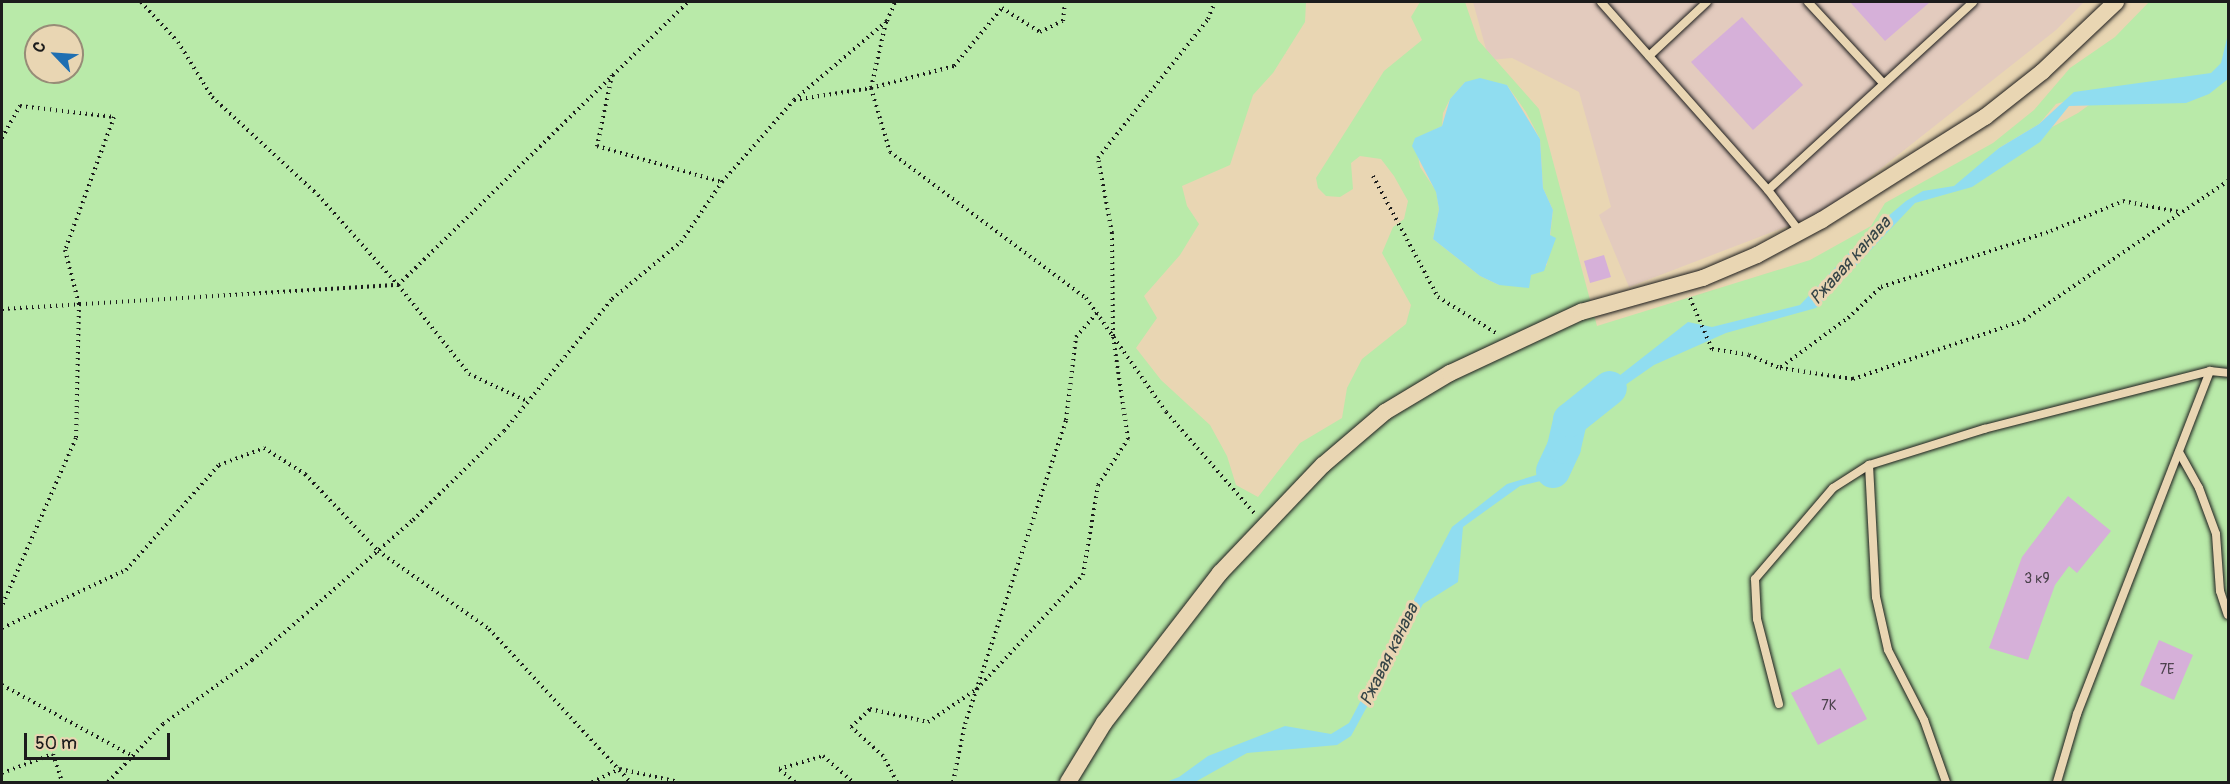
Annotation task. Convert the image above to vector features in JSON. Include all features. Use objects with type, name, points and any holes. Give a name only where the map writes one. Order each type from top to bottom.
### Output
[{"type":"street","points":[[1068,783],[1104,723],[1184,618],[1263,524],[1323,465],[1385,412],[1512,343],[1581,312],[1684,283],[1757,255],[1800,232],[1923,159],[1984,117],[2042,72],[2116,2]]},
{"type":"lane","points":[[1600,2],[1768,190],[1800,232]]},
{"type":"lane","points":[[1649,56],[1707,2]]},
{"type":"lane","points":[[1808,2],[1883,83]]},
{"type":"lane","points":[[1768,190],[1972,2]]},
{"type":"lane","points":[[1779,704],[1757,619],[1755,579],[1833,488],[1869,465],[1984,429],[2210,371],[2229,373]]},
{"type":"lane","points":[[2057,783],[2077,714],[2210,371]]},
{"type":"lane","points":[[2179,452],[2199,488],[2216,534],[2220,591],[2229,615]]},
{"type":"lane","points":[[1869,465],[1876,597],[1888,650],[1924,720],[1946,783]]},
{"type":"path","points":[[141,2],[178,42],[212,98],[318,195],[398,285],[469,374],[527,401]]},
{"type":"path","points":[[2,309],[398,285],[688,2]]},
{"type":"path","points":[[895,2],[887,21],[870,88],[890,153],[1086,298],[1166,412],[1263,524]]},
{"type":"path","points":[[794,100],[870,88],[954,66],[1002,8],[1040,32],[1063,21],[1065,2]]},
{"type":"path","points":[[897,783],[884,756],[851,727],[870,709],[928,722],[976,689],[1083,575],[1098,485],[1128,439],[1113,336],[1112,233],[1098,158],[1208,20],[1215,2]]},
{"type":"path","points":[[108,783],[163,724],[252,660],[378,551],[504,431],[612,299],[681,242],[722,182],[794,100],[887,21]]},
{"type":"path","points":[[612,75],[597,146],[722,182]]},
{"type":"path","points":[[2,138],[20,106],[114,117],[65,250],[79,304],[76,438],[2,606]]},
{"type":"path","points":[[1373,176],[1438,297],[1512,343]]},
{"type":"path","points":[[1684,283],[1712,349],[1749,355],[1780,368],[1853,379],[2024,320],[2179,212],[2229,181]]},
{"type":"path","points":[[1780,368],[1848,318],[1881,287],[2051,231],[2123,201],[2179,212]]},
{"type":"path","points":[[953,783],[976,689],[1066,420],[1077,337],[1097,313]]},
{"type":"path","points":[[2,628],[126,570],[219,465],[264,448],[305,474],[378,551],[489,629],[620,769],[630,783]]},
{"type":"path","points":[[2,685],[132,756]]},
{"type":"path","points":[[2,773],[53,754],[62,783]]},
{"type":"path","points":[[795,783],[779,769],[823,756],[853,783]]},
{"type":"path","points":[[592,783],[620,769],[679,783]]},
{"type":"shaded area","points":[[1473,2],[2084,2],[2056,30],[1827,211],[1629,287],[1599,215],[1611,207],[1579,92],[1512,58],[1489,60]]},
{"type":"green space","points":[[2,2],[1306,2],[1305,22],[1273,73],[1253,95],[1230,165],[1182,186],[1187,206],[1199,224],[1180,255],[1144,296],[1157,318],[1136,348],[1161,380],[1210,425],[1227,456],[1236,485],[1258,497],[1300,443],[1342,418],[1347,388],[1362,359],[1406,324],[1411,305],[1382,253],[1393,227],[1404,219],[1408,201],[1394,176],[1381,159],[1360,156],[1351,163],[1353,189],[1340,197],[1326,196],[1318,188],[1316,178],[1384,71],[1422,40],[1411,17],[1420,2],[1465,2],[1478,40],[1539,109],[1597,326],[1810,260],[1871,226],[1885,203],[1993,143],[2034,110],[2070,68],[2115,37],[2149,2],[2228,2],[2228,782],[2,782]],"holes":[[[1465,82],[1507,85],[1526,112],[1540,139],[1543,188],[1553,210],[1547,265],[1531,275],[1499,285],[1480,276],[1433,239],[1439,209],[1436,191],[1420,167],[1415,139],[1442,126],[1443,113],[1450,99]],[[2114,87],[2078,113],[1982,165],[1999,148],[2039,124],[2056,104]]]},
{"type":"water","points":[[2228,34],[2228,79],[2209,94],[2186,103],[2069,106],[2040,142],[1972,187],[1915,203],[1816,308],[1726,333],[1654,365],[1575,420],[1553,478],[1520,486],[1463,527],[1458,582],[1423,604],[1351,736],[1337,745],[1247,753],[1195,782],[1166,782],[1179,777],[1208,756],[1285,726],[1331,734],[1349,723],[1452,527],[1507,484],[1543,473],[1578,408],[1688,322],[1712,327],[1800,305],[1867,234],[1906,201],[1923,191],[1954,186],[1999,148],[2039,124],[2074,92],[2211,73],[2221,63]]},
{"type":"water","points":[[1480,78],[1507,85],[1540,139],[1543,188],[1553,210],[1550,235],[1556,238],[1544,271],[1531,275],[1529,288],[1499,285],[1480,276],[1433,239],[1439,209],[1436,192],[1412,146],[1415,138],[1442,126],[1450,99],[1465,82]]},
{"type":"building","points":[[1850,2],[1930,2],[1885,41]]},
{"type":"building","points":[[1742,17],[1803,85],[1753,130],[1691,62]]},
{"type":"building","points":[[1604,255],[1611,277],[1590,283],[1584,261]]},
{"type":"building","points":[[2068,496],[2111,531],[2077,573],[2069,566],[2055,585],[2028,660],[1989,648],[2022,557]]},
{"type":"building","points":[[2159,640],[2193,655],[2174,700],[2140,685]]},
{"type":"building","points":[[1840,668],[1867,719],[1818,745],[1791,693]]},
{"type":"waterway","name":"Ржавая канава","points":[[1553,471],[1564,447],[1570,420],[1610,388]]}]
